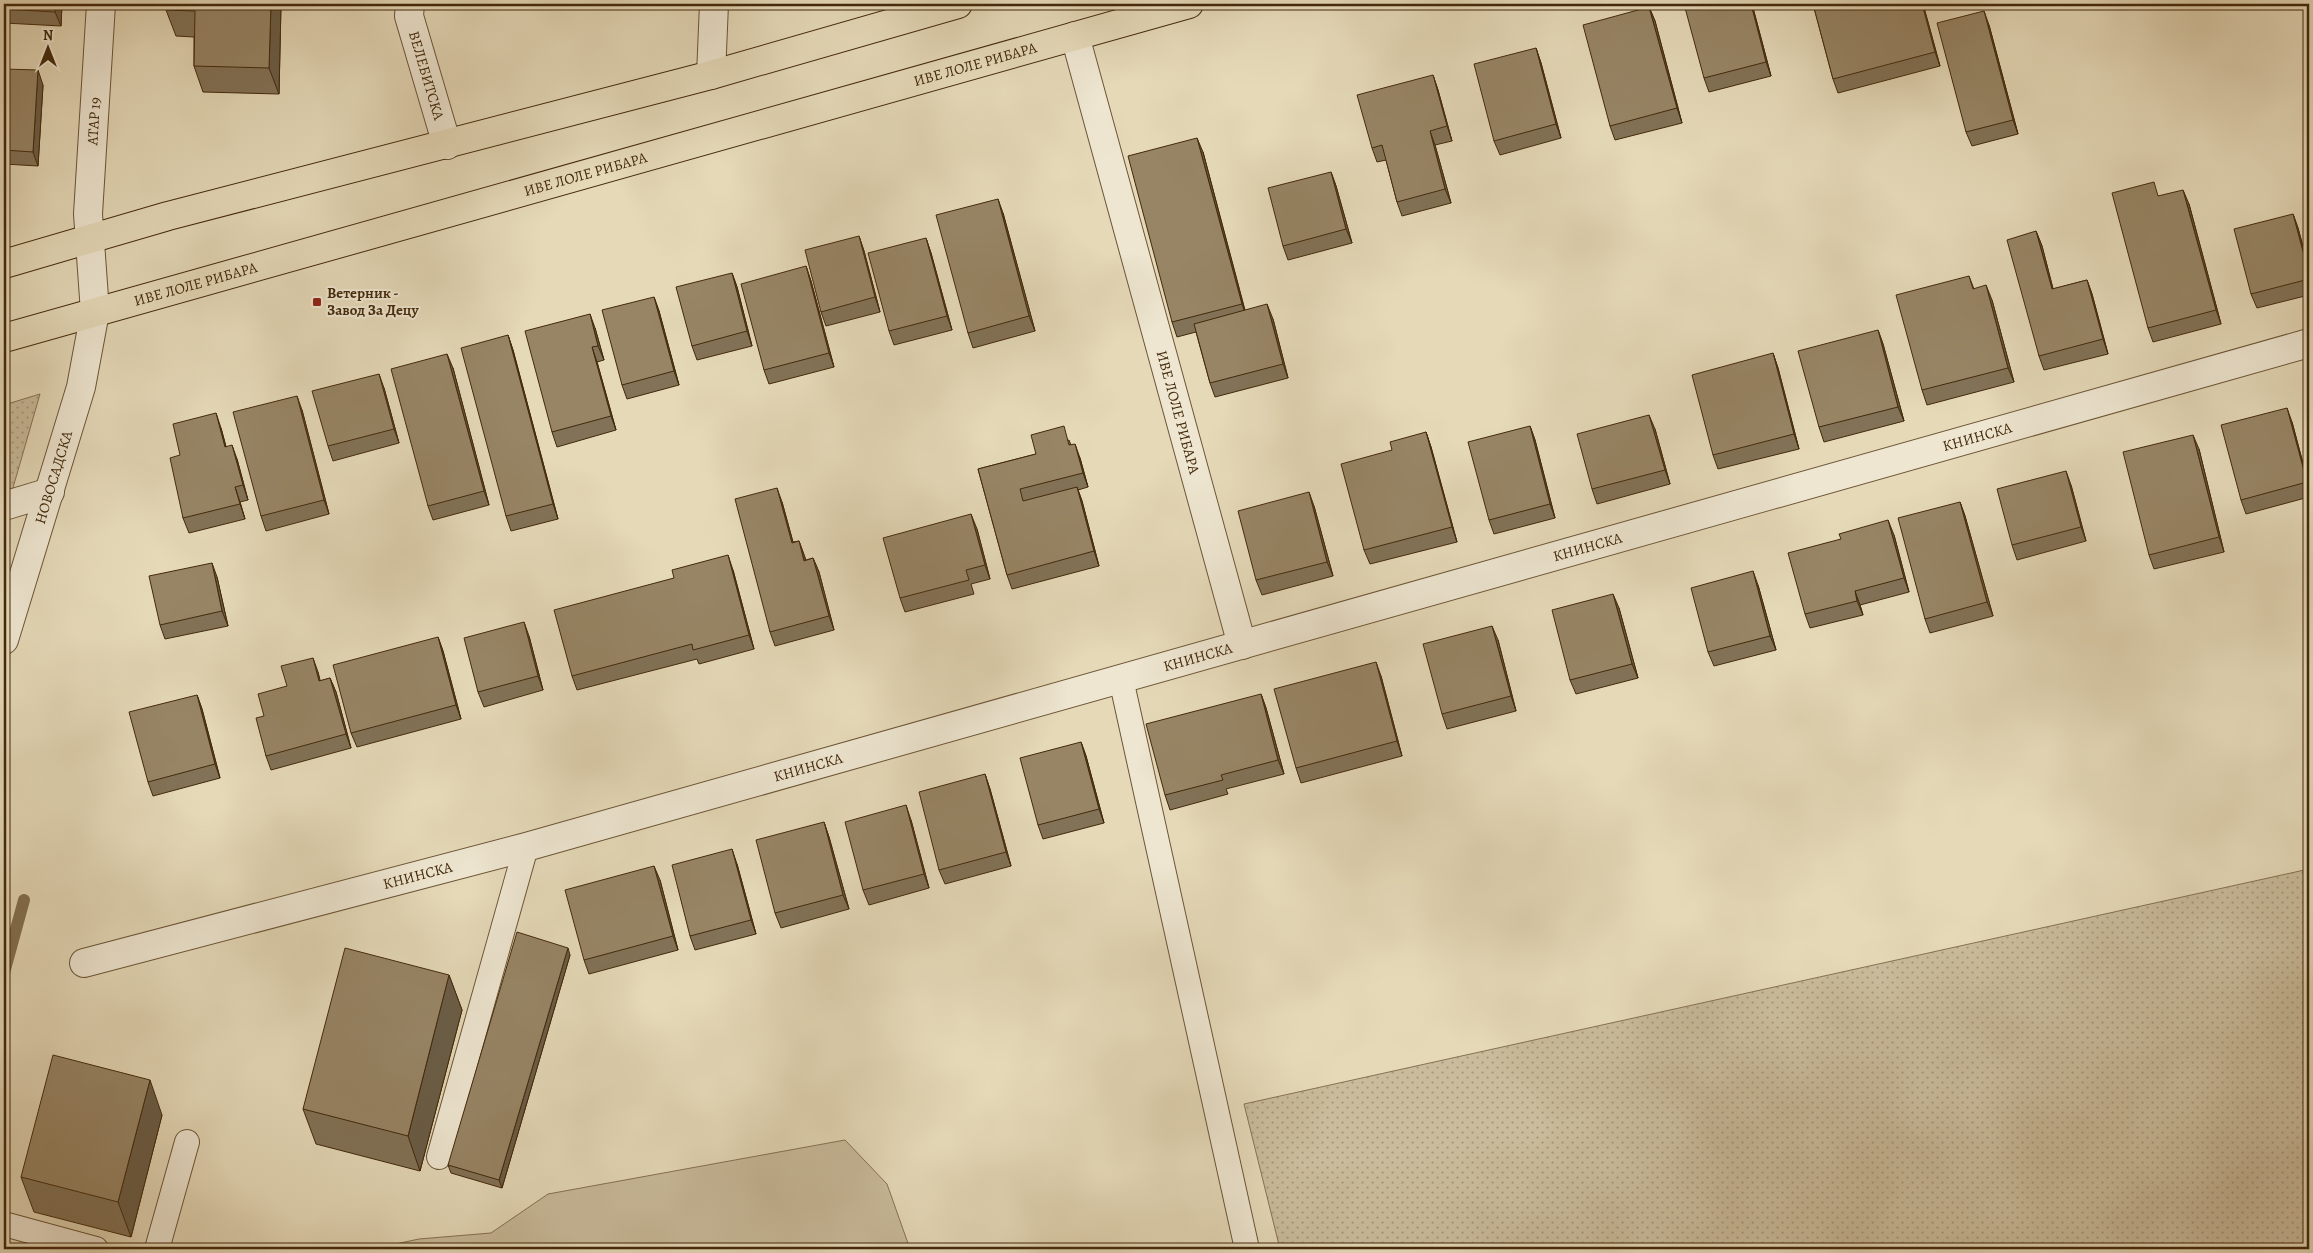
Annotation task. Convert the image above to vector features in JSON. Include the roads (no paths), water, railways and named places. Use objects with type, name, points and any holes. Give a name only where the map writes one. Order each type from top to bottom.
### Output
[{"type":"main road","points":[[4,264],[168,216],[711,75],[958,4]]},
{"type":"main road","name":"ИВЕ ЛОЛЕ РИБАРА","points":[[4,338],[1190,4]]},
{"type":"street","name":"АТАР 19","points":[[95,312],[88,192],[101,4]]},
{"type":"street","name":"ВЕЛЕБИТСКА","points":[[410,4],[409,16],[447,145]]},
{"type":"street","points":[[711,75],[714,4]]},
{"type":"street","name":"ИВЕ ЛОЛЕ РИБАРА","points":[[1075,36],[1242,645]]},
{"type":"street","name":"НОВОСАДСКА","points":[[4,640],[82,387],[95,312]]},
{"type":"street","name":"КНИНСКА","points":[[84,963],[526,847],[2309,343]]},
{"type":"street","points":[[4,506],[50,492]]},
{"type":"lane","points":[[1121,679],[1247,1249]]},
{"type":"lane","points":[[439,1156],[526,847]]},
{"type":"lane","points":[[157,1249],[187,1142]]},
{"type":"lane","points":[[4,1224],[96,1249]]},
{"type":"waterway","points":[[4,973],[24,900]]},
{"type":"place","name":"Ветерник - Завод За Децу","points":[[317,302]]}]
